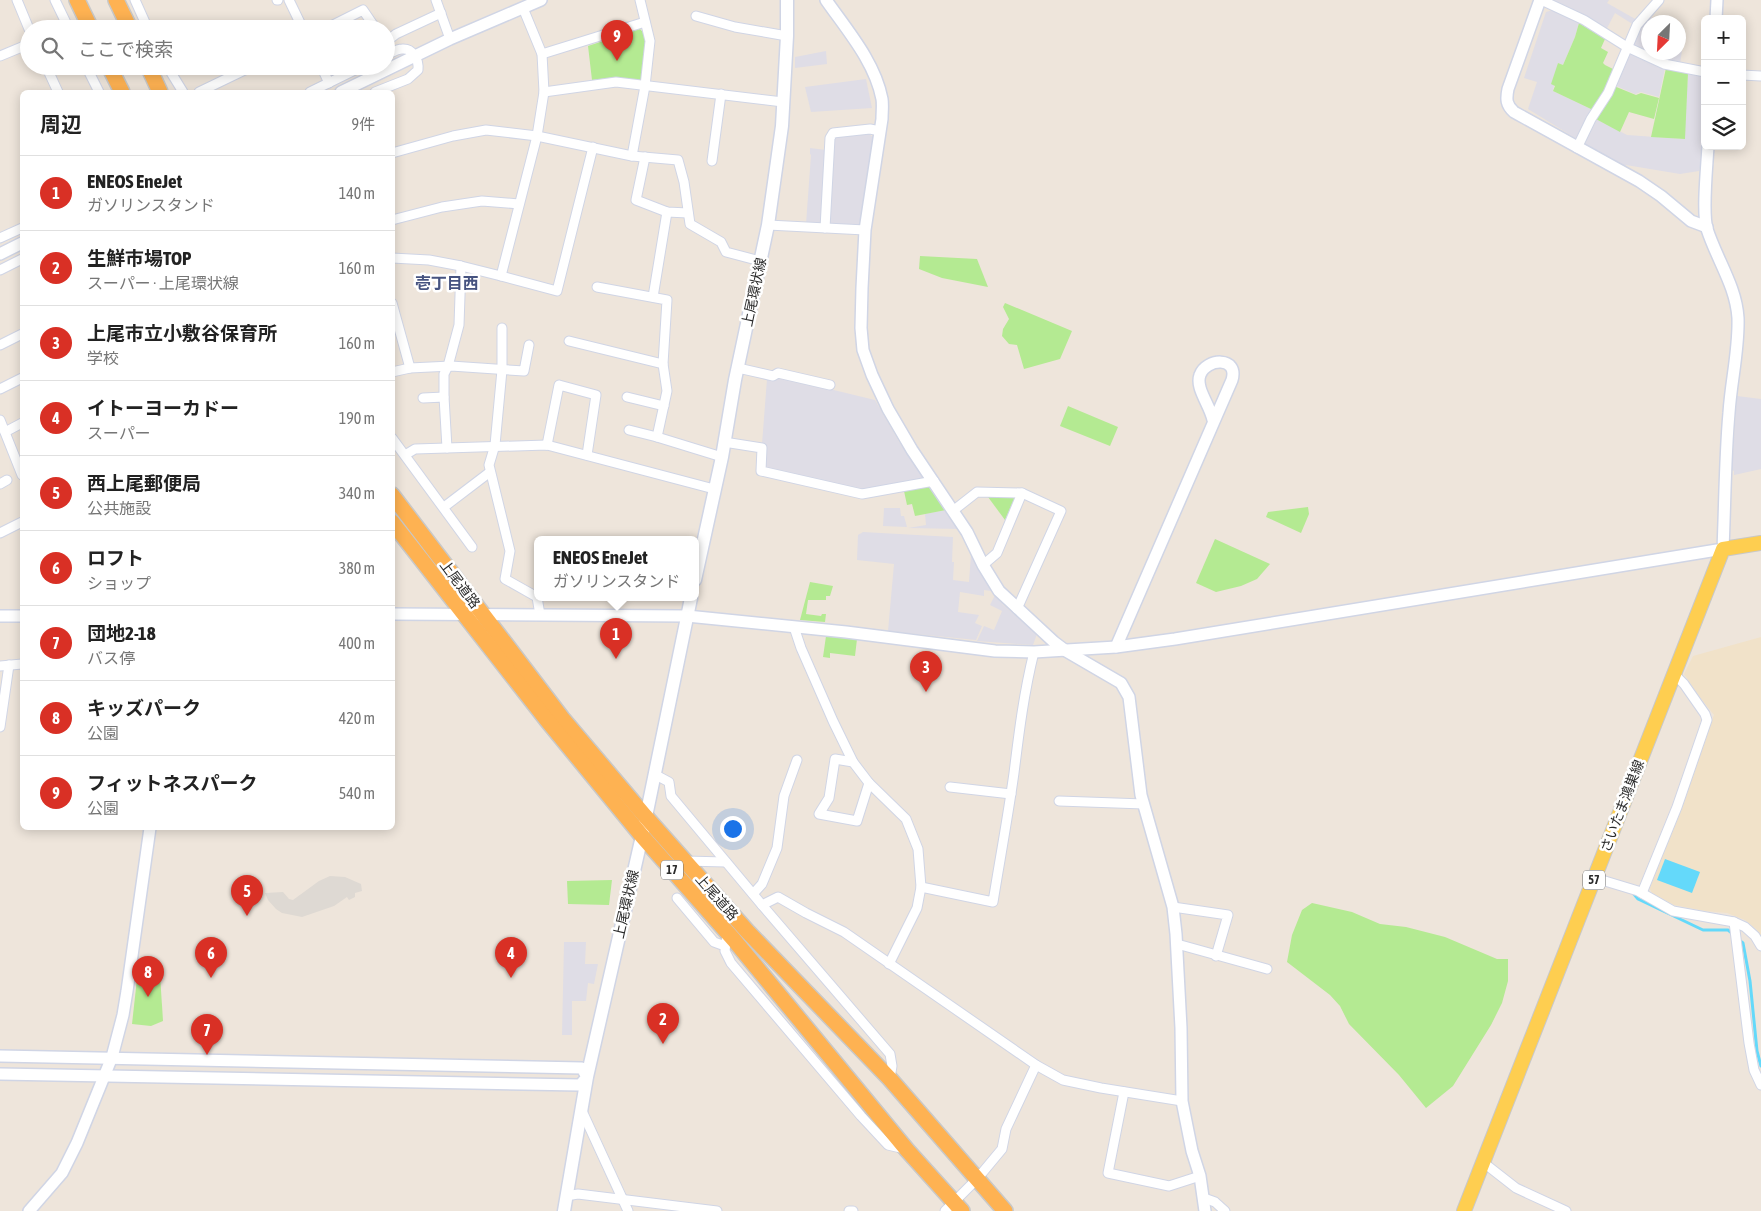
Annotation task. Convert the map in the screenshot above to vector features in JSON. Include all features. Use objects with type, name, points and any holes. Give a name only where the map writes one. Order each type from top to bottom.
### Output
[{"type":"highway","points":[[77,0],[87,20]]},
{"type":"highway","points":[[116,0],[126,20]]},
{"type":"highway","points":[[114,75],[121,90]]},
{"type":"highway","points":[[152,75],[159,90]]},
{"type":"highway","name":"上尾道路","points":[[395,499],[562,718],[747,931],[890,1079],[1005,1211]]},
{"type":"highway","name":"上尾道路","points":[[395,527],[546,719],[726,939],[907,1150],[953,1208]]},
{"type":"main road","name":"上尾環状線","points":[[699,561],[722,457],[738,368],[768,225],[782,126],[787,0]]},
{"type":"main road","points":[[1723,549],[1761,542]]},
{"type":"main road","name":"さいたま鴻巣線","points":[[1464,1211],[1723,549]]},
{"type":"main road","name":"上尾環状線","points":[[564,1211],[587,1077],[642,836],[690,601]]},
{"type":"street","points":[[16,0],[25,20]]},
{"type":"street","points":[[55,0],[65,20]]},
{"type":"street","points":[[135,0],[144,20]]},
{"type":"street","points":[[289,0],[298,20]]},
{"type":"street","points":[[436,0],[450,39]]},
{"type":"street","points":[[395,67],[450,39],[541,0]]},
{"type":"street","points":[[632,156],[645,86],[650,41],[640,0]]},
{"type":"street","points":[[826,0],[870,65],[878,83],[882,101],[880,131],[864,230],[861,328],[863,350],[872,376],[888,409],[912,450],[954,510],[999,591],[1066,651],[1121,683],[1127,691],[1131,707],[1138,777],[1173,907],[1177,944],[1181,1028],[1182,1101],[1192,1151],[1200,1176],[1206,1211]]},
{"type":"street","points":[[1701,71],[1664,64],[1627,47],[1584,20],[1541,0],[1506,98],[1507,104],[1514,112],[1639,181],[1661,196],[1691,221],[1707,227]]},
{"type":"street","points":[[1577,148],[1591,119],[1608,93],[1637,25],[1659,0]]},
{"type":"street","points":[[1716,15],[1717,0]]},
{"type":"street","points":[[501,276],[537,136],[544,92],[542,54],[523,8]]},
{"type":"street","points":[[343,20],[364,10],[370,20]]},
{"type":"street","points":[[395,35],[441,13]]},
{"type":"street","points":[[696,16],[735,27],[787,36]]},
{"type":"street","points":[[542,54],[645,22]]},
{"type":"street","points":[[0,56],[20,48]]},
{"type":"street","points":[[380,90],[408,79],[418,70],[416,57],[405,49],[395,51]]},
{"type":"street","points":[[50,75],[57,90]]},
{"type":"street","points":[[90,75],[98,90]]},
{"type":"street","points":[[173,75],[182,90]]},
{"type":"street","points":[[203,90],[234,75]]},
{"type":"street","points":[[325,75],[329,83]]},
{"type":"street","points":[[314,90],[345,75]]},
{"type":"street","points":[[345,90],[377,75]]},
{"type":"street","points":[[1746,75],[1761,76]]},
{"type":"street","points":[[544,92],[616,82],[783,102]]},
{"type":"street","points":[[712,161],[721,94]]},
{"type":"street","points":[[825,228],[830,138],[833,133],[870,129],[880,131]]},
{"type":"street","points":[[395,152],[453,136],[486,130],[537,136],[632,156],[678,160],[684,182],[690,224],[721,242],[726,252],[760,261]]},
{"type":"street","points":[[395,258],[429,260],[462,266],[557,292],[593,148]]},
{"type":"street","points":[[395,614],[688,616],[995,650],[1066,651],[1175,639],[1723,549],[1729,411],[1738,336],[1738,318],[1736,302],[1726,272],[1707,227],[1708,150]]},
{"type":"street","points":[[645,157],[636,200],[667,212],[688,213]]},
{"type":"street","points":[[395,219],[442,207],[482,201],[519,204]]},
{"type":"street","points":[[653,298],[667,212]]},
{"type":"street","points":[[768,225],[864,230]]},
{"type":"street","points":[[0,238],[20,229]]},
{"type":"street","points":[[0,254],[20,244]]},
{"type":"street","points":[[0,270],[20,260]]},
{"type":"street","points":[[447,448],[444,374],[459,325],[462,266]]},
{"type":"street","points":[[598,287],[667,300],[663,364],[667,391],[657,437]]},
{"type":"street","points":[[395,314],[410,368]]},
{"type":"street","points":[[502,328],[502,370],[495,445],[489,465],[510,551],[505,579],[534,595]]},
{"type":"street","points":[[0,345],[20,335]]},
{"type":"street","points":[[569,341],[663,364]]},
{"type":"street","points":[[395,371],[410,368],[448,366],[524,371],[530,345]]},
{"type":"street","points":[[1116,647],[1214,420],[1234,373],[1229,365],[1219,362],[1202,369],[1199,378],[1199,388],[1211,410],[1214,420]]},
{"type":"street","points":[[738,368],[773,376],[778,374],[830,385]]},
{"type":"street","points":[[0,389],[20,379]]},
{"type":"street","points":[[547,445],[559,385],[596,395],[587,455]]},
{"type":"street","points":[[423,398],[444,397]]},
{"type":"street","points":[[627,397],[664,406]]},
{"type":"street","points":[[0,420],[20,470]]},
{"type":"street","points":[[5,432],[20,424]]},
{"type":"street","points":[[629,430],[722,457]]},
{"type":"street","points":[[395,442],[472,548]]},
{"type":"street","points":[[724,442],[762,448],[761,471],[862,494],[934,481]]},
{"type":"street","points":[[405,455],[415,449],[477,448],[495,445],[547,445],[714,488]]},
{"type":"street","points":[[444,507],[490,472]]},
{"type":"street","points":[[954,510],[977,492],[1022,493],[1061,511],[1017,609]]},
{"type":"street","points":[[983,565],[997,552],[1022,493]]},
{"type":"street","points":[[1,531],[20,523]]},
{"type":"street","points":[[538,601],[540,615]]},
{"type":"street","points":[[0,616],[20,616]]},
{"type":"street","points":[[794,627],[801,648],[853,762],[869,783],[906,819],[918,849],[921,887],[917,908],[889,964]]},
{"type":"street","points":[[921,887],[993,902],[1011,794],[1022,711],[1034,652]]},
{"type":"street","points":[[0,727],[5,666],[20,664]]},
{"type":"street","points":[[1642,893],[1677,807],[1707,720],[1705,714],[1684,684],[1674,674]]},
{"type":"street","points":[[853,762],[835,759],[829,798],[819,814],[857,821],[869,783]]},
{"type":"street","points":[[753,894],[762,884],[777,848],[784,796],[797,760]]},
{"type":"street","points":[[654,774],[669,782],[671,796],[890,1054],[892,1066],[890,1079]]},
{"type":"street","points":[[950,787],[1011,794]]},
{"type":"street","points":[[1059,802],[1144,804]]},
{"type":"street","points":[[29,1211],[62,1173],[77,1143],[112,1057],[127,991],[150,830]]},
{"type":"street","points":[[685,861],[726,862]]},
{"type":"street","points":[[1595,878],[1642,893],[1673,911],[1734,922],[1755,936],[1761,946]]},
{"type":"street","points":[[762,904],[778,897],[844,932],[1036,1065],[1063,1080],[1182,1101]]},
{"type":"street","points":[[677,898],[714,942],[726,939]]},
{"type":"street","points":[[1173,907],[1228,915],[1216,956]]},
{"type":"street","points":[[1734,922],[1749,1043],[1754,1070],[1761,1085]]},
{"type":"street","points":[[1177,944],[1267,969]]},
{"type":"street","points":[[0,1056],[582,1068],[587,1077],[580,1084],[366,1082],[0,1074]]},
{"type":"street","points":[[953,1208],[1002,1149],[1006,1129],[1036,1065]]},
{"type":"street","points":[[1124,1092],[1108,1173],[1169,1186],[1200,1176]]},
{"type":"street","points":[[581,1108],[628,1211]]},
{"type":"street","points":[[1484,1163],[1516,1188],[1566,1211]]},
{"type":"street","points":[[566,1196],[578,1194],[717,1211]]},
{"type":"street","points":[[1204,1198],[1215,1202],[1225,1211]]},
{"type":"shaded area","points":[[1554,0],[1609,0],[1607,3],[1637,20],[1634,25],[1615,13],[1606,30]]},
{"type":"shaded area","points":[[1553,10],[1579,23],[1563,65],[1558,63],[1553,91],[1593,110],[1577,139],[1528,109],[1537,82],[1524,78],[1546,12]]},
{"type":"shaded area","points":[[1641,24],[1641,51],[1635,48],[1632,37]]},
{"type":"shaded area","points":[[826,51],[827,64],[795,68],[795,57]]},
{"type":"shaded area","points":[[1632,54],[1641,58],[1641,60],[1646,60],[1665,68],[1659,97],[1641,92],[1635,94],[1614,85],[1626,55]]},
{"type":"shaded area","points":[[1663,60],[1681,60],[1680,64]]},
{"type":"shaded area","points":[[1688,73],[1701,75],[1701,149],[1699,171],[1680,174],[1626,165],[1624,168],[1581,145],[1594,118],[1627,135],[1684,139]]},
{"type":"shaded area","points":[[866,79],[872,108],[811,112],[805,87]]},
{"type":"shaded area","points":[[870,133],[874,137],[859,226],[832,225],[829,221],[834,138],[837,135]]},
{"type":"shaded area","points":[[810,148],[826,150],[823,221],[819,224],[806,224]]},
{"type":"shaded area","points":[[780,377],[875,400],[899,442],[925,476],[923,481],[867,491],[765,467],[766,445],[762,444],[767,379],[773,381]]},
{"type":"shaded area","points":[[1737,396],[1761,399],[1761,469],[1734,475],[1732,470]]},
{"type":"shaded area","points":[[884,508],[900,508],[901,516],[904,516],[907,527],[883,526]]},
{"type":"shaded area","points":[[946,510],[960,529],[908,528],[926,525],[925,514]]},
{"type":"shaded area","points":[[863,532],[953,537],[953,580],[969,582],[971,555],[973,556],[991,591],[984,590],[984,596],[960,592],[958,612],[979,615],[975,623],[982,626],[976,640],[888,631],[894,564],[857,560],[858,535]]},
{"type":"shaded area","points":[[995,595],[1003,605],[1037,634],[1033,645],[977,641],[984,626],[994,630],[1002,611],[990,605]]},
{"type":"shaded area","points":[[1761,637],[1761,937],[1756,929],[1745,920],[1727,913],[1674,905],[1652,893],[1649,887],[1714,715],[1684,674],[1693,656]]},
{"type":"shaded area","points":[[330,876],[345,877],[361,884],[362,891],[355,893],[355,897],[349,900],[347,897],[334,906],[302,917],[282,913],[268,900],[265,893],[283,892],[289,899],[293,900],[319,881]]},
{"type":"shaded area","points":[[564,942],[586,942],[585,964],[598,964],[594,984],[588,983],[586,1001],[572,1001],[572,1035],[562,1035]]},
{"type":"green space","points":[[1579,23],[1605,39],[1601,48],[1608,52],[1603,63],[1613,69],[1606,89],[1593,110],[1553,91],[1555,86],[1551,84],[1558,63],[1563,65]]},
{"type":"green space","points":[[640,29],[646,40],[642,78],[638,82],[616,77],[592,80],[588,46]]},
{"type":"green space","points":[[1666,68],[1688,73],[1685,139],[1651,137]]},
{"type":"green space","points":[[1614,86],[1636,95],[1641,93],[1659,98],[1654,119],[1629,112],[1620,132],[1594,118]]},
{"type":"green space","points":[[920,256],[977,259],[988,287],[942,278],[919,269]]},
{"type":"green space","points":[[1005,303],[1072,331],[1060,359],[1024,369],[1017,345],[1009,344],[1002,336],[1003,329],[1009,319],[1003,307]]},
{"type":"green space","points":[[1068,406],[1118,427],[1110,446],[1060,426]]},
{"type":"green space","points":[[930,485],[946,510],[915,516],[912,504],[907,505],[904,491]]},
{"type":"green space","points":[[988,497],[1015,497],[1005,520]]},
{"type":"green space","points":[[1308,507],[1309,514],[1301,533],[1266,517],[1268,512]]},
{"type":"green space","points":[[1215,539],[1270,564],[1257,579],[1241,586],[1216,592],[1196,583]]},
{"type":"green space","points":[[810,582],[833,586],[830,596],[826,596],[826,600],[808,600],[806,614],[821,616],[826,614],[825,622],[800,620]]},
{"type":"green space","points":[[826,636],[857,639],[855,656],[830,653],[830,658],[823,657]]},
{"type":"green space","points":[[612,880],[609,905],[568,904],[567,881]]},
{"type":"green space","points":[[1312,903],[1352,912],[1380,924],[1406,927],[1445,937],[1497,959],[1508,959],[1508,981],[1502,1003],[1491,1025],[1453,1086],[1426,1108],[1399,1075],[1349,1024],[1340,1006],[1330,995],[1287,962],[1292,935],[1302,910]]},
{"type":"green space","points":[[139,961],[151,962],[160,974],[163,1021],[151,1026],[132,1024]]},
{"type":"water","points":[[1665,859],[1700,872],[1692,893],[1657,880]]},
{"type":"waterway","points":[[1633,893],[1638,899],[1703,930],[1728,930],[1733,934]]},
{"type":"waterway","points":[[1739,940],[1743,943],[1750,981],[1757,1051],[1761,1066]]},
{"type":"place","name":"フィットネスパーク","points":[[617,61]]},
{"type":"place","name":"ENEOS EneJet","points":[[616,659]]},
{"type":"place","name":"上尾市立小敷谷保育所","points":[[926,692]]},
{"type":"place","name":"西上尾郵便局","points":[[247,916]]},
{"type":"place","name":"ロフト","points":[[211,978]]},
{"type":"place","name":"イトーヨーカドー","points":[[511,978]]},
{"type":"place","name":"キッズパーク","points":[[148,997]]},
{"type":"place","name":"生鮮市場TOP","points":[[663,1044]]},
{"type":"place","name":"団地2-18","points":[[207,1055]]},
{"type":"district","name":"壱丁目西","points":[[447,283]]}]
